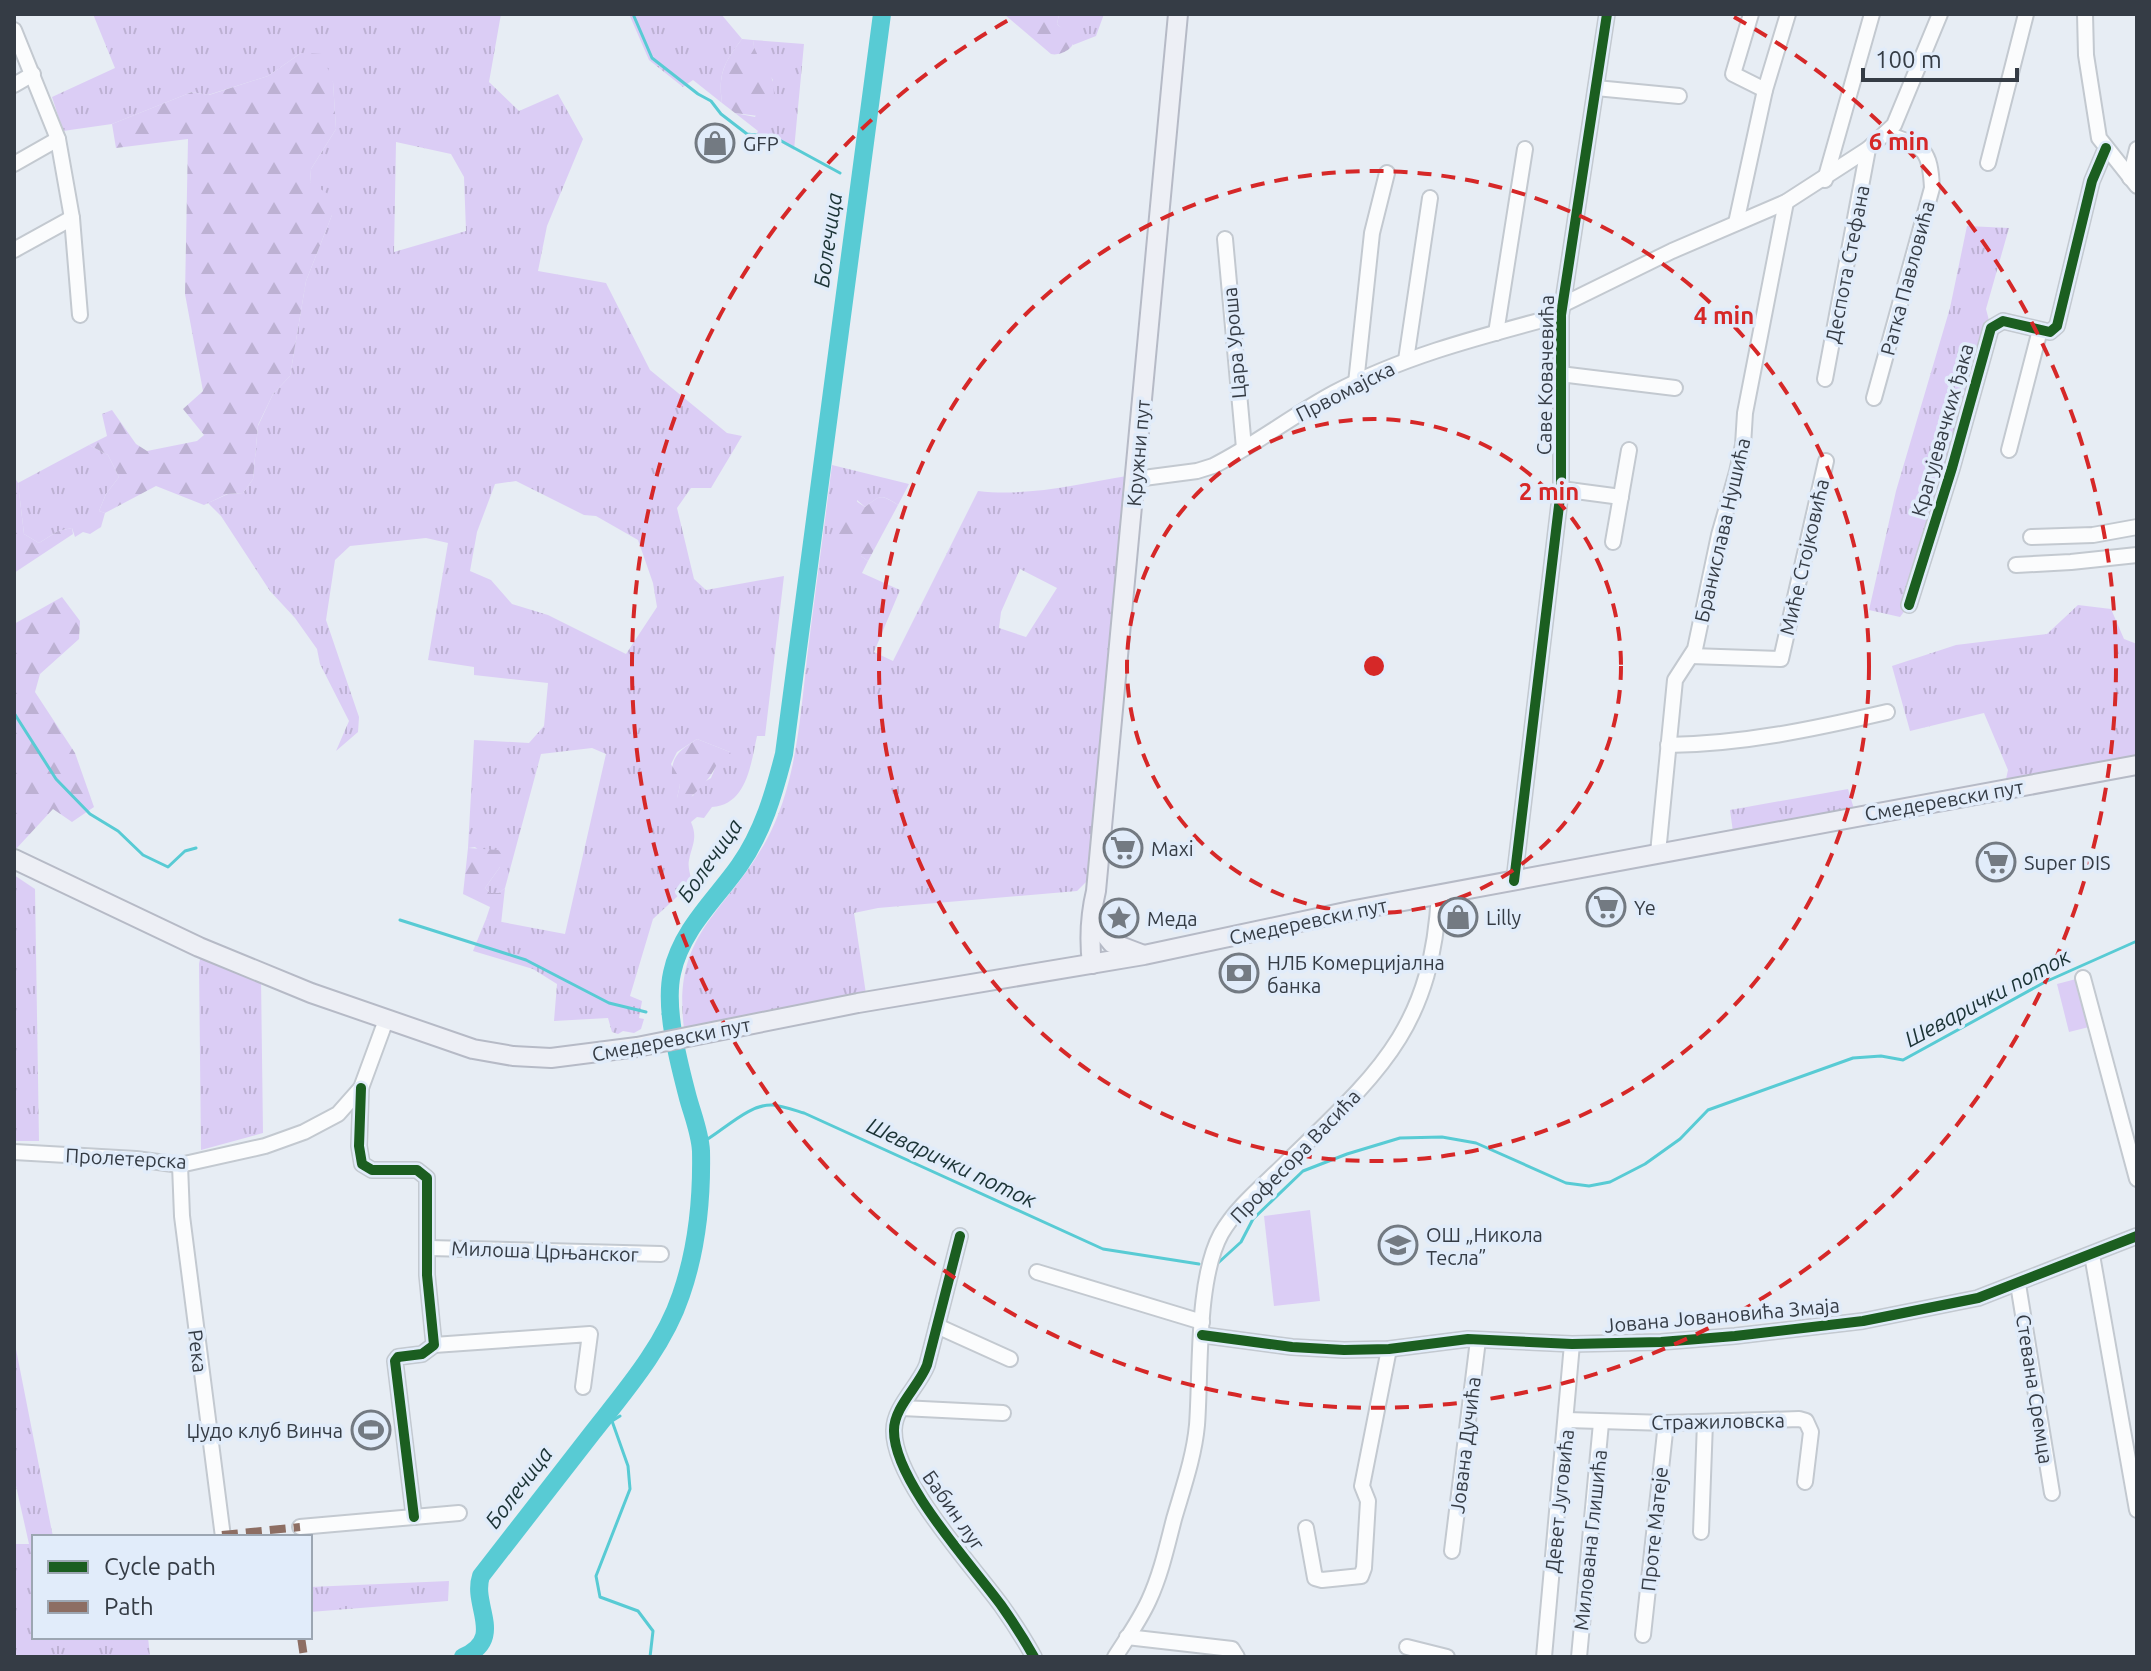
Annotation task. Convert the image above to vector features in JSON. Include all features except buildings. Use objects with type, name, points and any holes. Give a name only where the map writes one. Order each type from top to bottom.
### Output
[{"type":"main road","name":"Кружни пут","points":[[1097,963],[1094,931],[1096,891],[1178,14]]},
{"type":"main road","name":"Смедеревски пут","points":[[14,859],[208,951],[386,1020],[473,1049],[531,1058],[589,1055],[912,993],[1144,955],[1439,894],[2137,765]]},
{"type":"main road","points":[[1066,969],[1082,954],[1094,931],[1112,943],[1144,955]]},
{"type":"street","name":"Саве Ковачевића","points":[[1514,881],[1561,489],[1562,310],[1607,14]]},
{"type":"street","points":[[1751,14],[1733,74],[1765,90]]},
{"type":"street","points":[[1736,223],[1765,90],[1788,14]]},
{"type":"street","points":[[1825,180],[1872,14]]},
{"type":"street","points":[[1887,134],[1901,110],[1940,14]]},
{"type":"street","points":[[1988,163],[2026,14]]},
{"type":"street","points":[[2085,14],[2086,55],[2099,138],[2134,182]]},
{"type":"street","points":[[14,30],[58,139],[72,218],[80,315]]},
{"type":"street","points":[[14,85],[33,74]]},
{"type":"street","points":[[1596,88],[1679,96]]},
{"type":"street","name":"Првомајска","points":[[1136,479],[1213,466],[1310,406],[1406,360],[1562,310],[1613,278],[1786,202],[1825,180],[1887,134]]},
{"type":"street","name":"Ратка Павловића","points":[[1874,398],[1932,188],[1929,161],[1918,145],[1887,134]]},
{"type":"street","points":[[14,164],[58,139]]},
{"type":"street","points":[[2009,450],[2040,330],[2050,332],[2057,326],[2092,181],[2106,148]]},
{"type":"street","points":[[1496,333],[1525,149]]},
{"type":"street","name":"Деспота Стефана","points":[[1825,379],[1868,149]]},
{"type":"street","points":[[2134,182],[2137,149]]},
{"type":"street","points":[[1356,383],[1372,233],[1387,173]]},
{"type":"street","points":[[1406,360],[1430,198]]},
{"type":"street","name":"Бранислава Нушића","points":[[1658,853],[1675,680],[1682,665],[1691,656],[1743,445],[1745,413],[1786,202]]},
{"type":"street","points":[[14,250],[72,218]]},
{"type":"street","name":"Цара Уроша","points":[[1225,239],[1244,448]]},
{"type":"street","name":"Крагујевачких ђака","points":[[1909,605],[1991,328],[2003,321],[2040,330]]},
{"type":"street","points":[[1560,374],[1675,388]]},
{"type":"street","points":[[1613,542],[1629,450]]},
{"type":"street","name":"Миће Стојковића","points":[[1691,656],[1781,659],[1826,461]]},
{"type":"street","points":[[1561,489],[1621,497]]},
{"type":"street","points":[[2031,537],[2093,535],[2137,527]]},
{"type":"street","points":[[2016,565],[2137,555]]},
{"type":"street","points":[[1668,745],[1720,744],[1762,738],[1822,728],[1887,712]]},
{"type":"street","name":"Професора Васића","points":[[1115,1657],[1154,1587],[1187,1475],[1197,1426],[1202,1328],[1214,1253],[1228,1224],[1361,1088],[1395,1048],[1407,1027],[1430,965],[1437,932],[1439,894]]},
{"type":"street","points":[[2083,978],[2137,1179]]},
{"type":"street","points":[[386,1020],[361,1088],[360,1161],[368,1170],[417,1170],[427,1178],[429,1314],[434,1345]]},
{"type":"street","name":"Пролетерска","points":[[14,1152],[136,1159],[180,1165],[265,1146],[304,1132],[338,1114],[361,1088]]},
{"type":"street","name":"Река","points":[[180,1165],[182,1216],[223,1535]]},
{"type":"street","name":"Бабин луг","points":[[960,1236],[922,1377],[902,1408],[894,1430],[896,1445],[910,1481],[1003,1607],[1034,1657]]},
{"type":"street","name":"Јована Јовановића Змаја","points":[[1037,1272],[1202,1328],[1292,1347],[1389,1349],[1478,1340],[1572,1344],[1661,1342],[1863,1321],[1978,1298],[2137,1236]]},
{"type":"street","name":"Милоша Црњанског","points":[[429,1248],[661,1254]]},
{"type":"street","points":[[2092,1255],[2137,1510]]},
{"type":"street","name":"Стевана Сремца","points":[[2018,1284],[2052,1493]]},
{"type":"street","points":[[937,1326],[1010,1359]]},
{"type":"street","points":[[414,1517],[395,1361],[398,1357],[428,1351],[434,1345],[590,1334],[583,1387]]},
{"type":"street","name":"Јована Дучића","points":[[1452,1551],[1478,1340]]},
{"type":"street","name":"Девет Југовића","points":[[1544,1657],[1572,1344]]},
{"type":"street","points":[[1306,1528],[1315,1578],[1361,1576],[1368,1501],[1362,1486],[1389,1349]]},
{"type":"street","points":[[902,1408],[1003,1413]]},
{"type":"street","name":"Стражиловска","points":[[1567,1420],[1601,1423],[1806,1421],[1811,1432],[1805,1482]]},
{"type":"street","points":[[1701,1532],[1705,1422]]},
{"type":"street","name":"Милована Глишића","points":[[1579,1657],[1601,1423]]},
{"type":"street","name":"Проте Матеје","points":[[1643,1635],[1666,1423]]},
{"type":"street","points":[[300,1527],[459,1513]]},
{"type":"street","points":[[1127,1637],[1232,1649],[1237,1657]]},
{"type":"street","points":[[1407,1647],[1447,1657]]},
{"type":"green space","points":[[93,14],[501,14],[489,82],[519,111],[558,94],[583,139],[547,226],[538,271],[606,283],[650,370],[727,433],[742,436],[711,488],[691,488],[677,508],[694,579],[706,590],[784,576],[765,736],[757,736],[740,791],[733,799],[712,807],[704,818],[697,817],[691,822],[694,837],[689,868],[695,893],[681,893],[653,919],[630,996],[642,1001],[639,1018],[644,1019],[641,1029],[634,1033],[612,1032],[608,1018],[554,1021],[557,984],[533,969],[473,951],[486,919],[565,934],[606,754],[592,748],[541,754],[505,888],[499,893],[490,893],[485,888],[500,867],[475,847],[468,848],[474,740],[529,743],[544,726],[548,683],[474,675],[474,667],[428,660],[448,543],[426,538],[350,546],[335,560],[326,620],[359,717],[358,732],[336,751],[349,721],[320,664],[317,649],[295,618],[270,591],[221,516],[208,503],[228,494],[243,493],[253,479],[258,426],[273,394],[290,376],[306,281],[332,215],[310,182],[311,169],[336,129],[333,82],[301,53],[268,76],[208,95],[192,92],[112,124],[63,131],[52,97],[115,68]],"holes":[[[396,142],[451,154],[464,177],[466,231],[394,252]],[[516,481],[584,515],[596,516],[638,540],[653,583],[657,607],[626,654],[548,615],[512,604],[491,580],[470,571],[477,532],[495,484]],[[697,739],[730,752],[717,763],[711,778],[698,786],[693,796],[677,798],[680,785],[671,764],[677,752]]]},
{"type":"green space","points":[[629,14],[721,14],[742,39],[724,69],[722,103],[693,80],[683,87],[649,60]]},
{"type":"green space","points":[[1004,14],[1059,14],[1057,24],[1072,36],[1073,44],[1066,51],[1051,54]]},
{"type":"green space","points":[[1059,14],[1104,14],[1096,36],[1073,45],[1073,39],[1057,24]]},
{"type":"green space","points":[[742,39],[753,40],[756,52],[772,78],[773,111],[766,117],[735,113],[722,103],[724,69]]},
{"type":"green space","points":[[753,40],[804,44],[794,150],[775,139],[755,137],[758,131],[735,113],[755,117],[773,80],[757,56]]},
{"type":"green space","points":[[301,53],[322,54],[333,82],[336,129],[311,169],[310,182],[331,196],[332,215],[306,281],[290,376],[273,394],[258,425],[253,479],[243,493],[227,494],[204,505],[156,486],[105,513],[99,511],[106,494],[119,477],[108,455],[89,445],[107,436],[102,414],[112,410],[136,444],[147,451],[197,441],[204,435],[183,409],[203,391],[185,294],[188,139],[116,148],[112,124],[192,92],[209,95],[268,76]]},
{"type":"green space","points":[[1967,226],[2009,228],[1986,309],[1991,328],[1909,605],[1900,617],[1869,610],[1896,491],[1950,308]]},
{"type":"green space","points":[[89,445],[108,455],[119,477],[106,494],[99,511],[105,513],[101,527],[90,534],[83,532],[75,537],[72,528],[58,531],[39,543],[24,534],[18,483]]},
{"type":"green space","points":[[832,465],[909,484],[898,505],[881,497],[865,507],[857,500],[861,556],[868,561],[862,573],[900,590],[874,652],[893,661],[978,491],[1034,491],[1127,476],[1087,881],[1077,891],[878,908],[854,913],[866,994],[684,1029],[682,996],[686,969],[694,946],[766,841],[784,798],[799,728]],"holes":[[[1020,569],[1057,588],[1026,637],[999,628],[1001,612]]]},
{"type":"green space","points":[[14,476],[18,483],[24,534],[39,543],[58,531],[72,528],[73,534],[14,573]]},
{"type":"green space","points":[[847,495],[865,507],[881,497],[898,505],[868,561],[861,556],[847,557],[838,549],[835,540],[840,530],[836,522],[837,509],[842,497]]},
{"type":"green space","points":[[62,597],[80,621],[79,639],[40,674],[35,692],[75,753],[94,807],[72,822],[53,809],[15,850],[14,624]]},
{"type":"green space","points":[[2078,605],[2111,609],[2124,639],[2137,644],[2137,765],[2004,788],[2008,770],[1984,713],[1910,731],[1892,666],[1956,645],[2047,634]]},
{"type":"green space","points":[[697,739],[730,752],[732,760],[717,764],[702,786],[682,804],[677,798],[680,785],[672,776],[673,763],[682,750]]},
{"type":"green space","points":[[1848,789],[1854,809],[1733,832],[1730,810]]},
{"type":"green space","points":[[468,848],[498,850],[503,854],[500,867],[485,888],[490,893],[499,893],[505,888],[501,924],[486,919],[490,907],[463,894]]},
{"type":"green space","points":[[14,875],[35,889],[39,1141],[14,1141]]},
{"type":"green space","points":[[201,954],[261,978],[263,1133],[201,1150],[199,964]]},
{"type":"green space","points":[[2080,978],[2093,1026],[2069,1032],[2057,984]]},
{"type":"green space","points":[[1310,1210],[1320,1301],[1274,1306],[1264,1216]]},
{"type":"green space","points":[[14,1339],[53,1535],[32,1535],[32,1639],[148,1639],[150,1657],[14,1657],[14,1544],[29,1544],[14,1477]]},
{"type":"green space","points":[[449,1581],[448,1601],[312,1612],[312,1587]]},
{"type":"waterway","points":[[633,14],[652,58],[711,101],[721,114],[747,134],[774,137],[840,173]]},
{"type":"waterway","name":"Болечица","points":[[463,1657],[483,1641],[481,1576],[643,1367],[674,1314],[691,1260],[701,1187],[701,1151],[674,1036],[670,1003],[672,973],[676,957],[691,929],[755,840],[772,798],[784,754],[882,14]]},
{"type":"waterway","points":[[14,713],[56,779],[90,814],[118,831],[143,855],[168,867],[185,851],[196,848]]},
{"type":"waterway","points":[[400,920],[526,960],[609,1003],[646,1012]]},
{"type":"waterway","name":"Шеварички поток","points":[[1218,1263],[1241,1242],[1253,1219],[1303,1171],[1347,1154],[1400,1138],[1442,1137],[1476,1143],[1566,1183],[1589,1186],[1610,1182],[1645,1164],[1680,1139],[1708,1110],[1853,1058],[1881,1056],[1903,1060],[2045,982],[2137,941]]},
{"type":"waterway","points":[[663,1014],[671,1014]]},
{"type":"waterway","name":"Шеварички поток","points":[[701,1143],[754,1109],[773,1105],[785,1107],[1103,1249],[1199,1264]]},
{"type":"waterway","name":"Болечица","points":[[620,1416],[612,1421],[628,1466],[630,1489],[596,1576],[600,1597],[638,1611],[653,1631],[650,1657]]},
{"type":"marked path","points":[[222,1535],[300,1527]]},
{"type":"marked path","points":[[301,1639],[304,1657]]},
{"type":"cycle path","points":[[1514,881],[1561,489],[1561,315],[1607,14]]},
{"type":"cycle path","points":[[1909,605],[1991,328],[2003,321],[2050,332],[2057,326],[2092,181],[2106,148]]},
{"type":"cycle path","points":[[361,1088],[359,1146],[362,1164],[372,1170],[417,1170],[427,1178],[427,1275],[434,1345],[422,1354],[398,1357],[395,1361],[414,1517]]},
{"type":"cycle path","points":[[960,1236],[927,1365],[895,1421],[897,1450],[920,1497],[1001,1605],[1034,1657]]},
{"type":"cycle path","points":[[1202,1335],[1292,1347],[1344,1350],[1389,1349],[1468,1339],[1572,1344],[1735,1336],[1863,1321],[1978,1298],[2137,1236]]},
{"type":"place","name":"GFP","points":[[715,143]]},
{"type":"place","name":"Maxi","points":[[1123,848]]},
{"type":"place","name":"Super DIS","points":[[1996,862]]},
{"type":"place","name":"Ye","points":[[1606,907]]},
{"type":"place","name":"Lilly","points":[[1458,917]]},
{"type":"place","name":"Меда","points":[[1119,918]]},
{"type":"place","name":"НЛБ Комерцијална банка","points":[[1239,973]]},
{"type":"place","name":"ОШ „Никола Тесла”","points":[[1398,1245]]},
{"type":"place","name":"Џудо клуб Винча","points":[[371,1430]]}]
